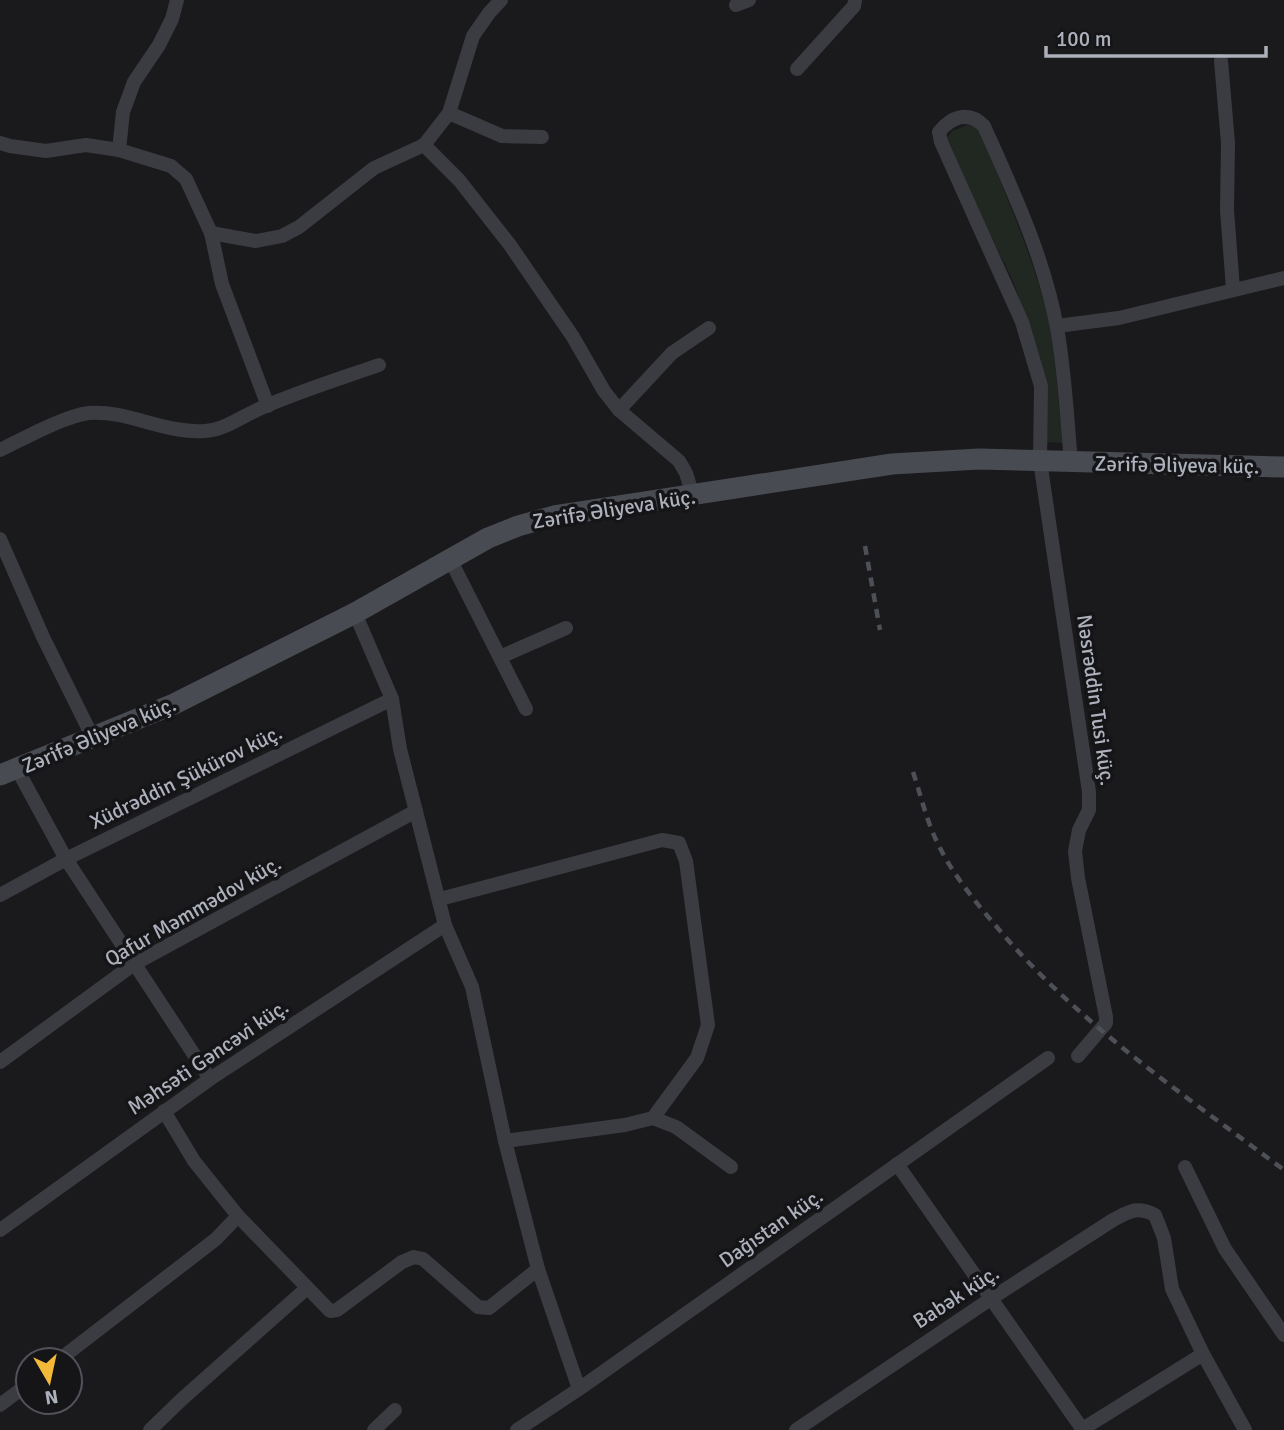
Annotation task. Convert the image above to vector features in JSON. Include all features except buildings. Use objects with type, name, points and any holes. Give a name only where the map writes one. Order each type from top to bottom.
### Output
[{"type":"street","points":[[119,150],[123,112],[134,82],[159,46],[172,19],[177,0]]},
{"type":"street","points":[[211,233],[256,241],[282,236],[299,227],[374,169],[424,145],[449,113],[473,36],[501,0]]},
{"type":"street","points":[[797,69],[854,6],[855,0]]},
{"type":"street","points":[[1221,61],[1228,143],[1227,211],[1233,289]]},
{"type":"street","points":[[449,113],[502,136],[542,137]]},
{"type":"street","name":"Nəsrəddin Tusi küç.","points":[[1057,327],[1025,218],[984,126],[976,118],[963,116],[946,124],[939,132],[941,142],[1022,322],[1041,386],[1040,461],[1089,792],[1089,810],[1079,830],[1075,851],[1106,1017],[1106,1023],[1078,1056]]},
{"type":"street","points":[[0,143],[46,151],[86,145],[119,150],[171,166],[186,179],[211,233],[222,284],[268,406]]},
{"type":"street","points":[[424,145],[459,180],[510,245],[619,410],[679,461],[686,473],[692,496]]},
{"type":"street","points":[[1071,462],[1057,327],[1173,307],[1233,289],[1284,278]]},
{"type":"street","points":[[619,410],[671,353],[709,328]]},
{"type":"street","points":[[0,450],[58,423],[87,413],[107,414],[177,429],[206,431],[379,365]]},
{"type":"street","name":"Zərifə Əliyeva küç.","points":[[8,772],[174,704],[355,613],[488,538],[554,516],[903,463],[979,459],[1284,467]]},
{"type":"street","points":[[0,539],[43,637],[93,738]]},
{"type":"street","points":[[450,559],[526,709]]},
{"type":"street","points":[[355,613],[392,699],[400,749],[445,925],[472,987],[505,1141],[538,1269],[579,1388]]},
{"type":"street","points":[[500,657],[566,628]]},
{"type":"street","name":"Xüdrəddin Şükürov küç.","points":[[0,895],[66,859],[392,699]]},
{"type":"street","points":[[8,772],[210,1079]]},
{"type":"street","name":"Qafur Məmmədov küç.","points":[[0,1062],[134,964],[416,811]]},
{"type":"street","points":[[440,899],[662,841],[679,843],[686,861],[708,1026],[697,1058],[653,1118]]},
{"type":"street","name":"Məhsəti Gəncəvi küç.","points":[[0,1230],[210,1079],[445,925]]},
{"type":"street","name":"Dağıstan küç.","points":[[519,1429],[1048,1058]]},
{"type":"street","points":[[164,1111],[194,1161],[237,1216],[330,1311],[337,1310],[402,1262],[414,1257],[423,1259],[478,1307],[489,1308],[538,1269]]},
{"type":"street","points":[[505,1141],[625,1125],[653,1118],[676,1127],[731,1167]]},
{"type":"street","points":[[897,1164],[1082,1430],[1203,1354],[1245,1430]]},
{"type":"street","points":[[1185,1167],[1225,1249],[1284,1335]]},
{"type":"street","name":"Babək küç.","points":[[796,1430],[992,1298],[1132,1210],[1144,1209],[1156,1215],[1164,1238],[1172,1289],[1203,1354]]},
{"type":"street","points":[[77,1346],[216,1239],[237,1216]]},
{"type":"street","points":[[150,1430],[307,1288]]},
{"type":"street","points":[[374,1430],[395,1410]]},
{"type":"shaded area","points":[[968,125],[975,127],[982,134],[1039,283],[1052,340],[1064,443],[1043,442],[1034,340],[1013,281],[948,148],[947,138],[952,131]]},
{"type":"railway","points":[[865,546],[880,630]]},
{"type":"railway","points":[[913,772],[930,826],[945,858],[978,904],[1027,961],[1132,1056],[1284,1170]]}]
